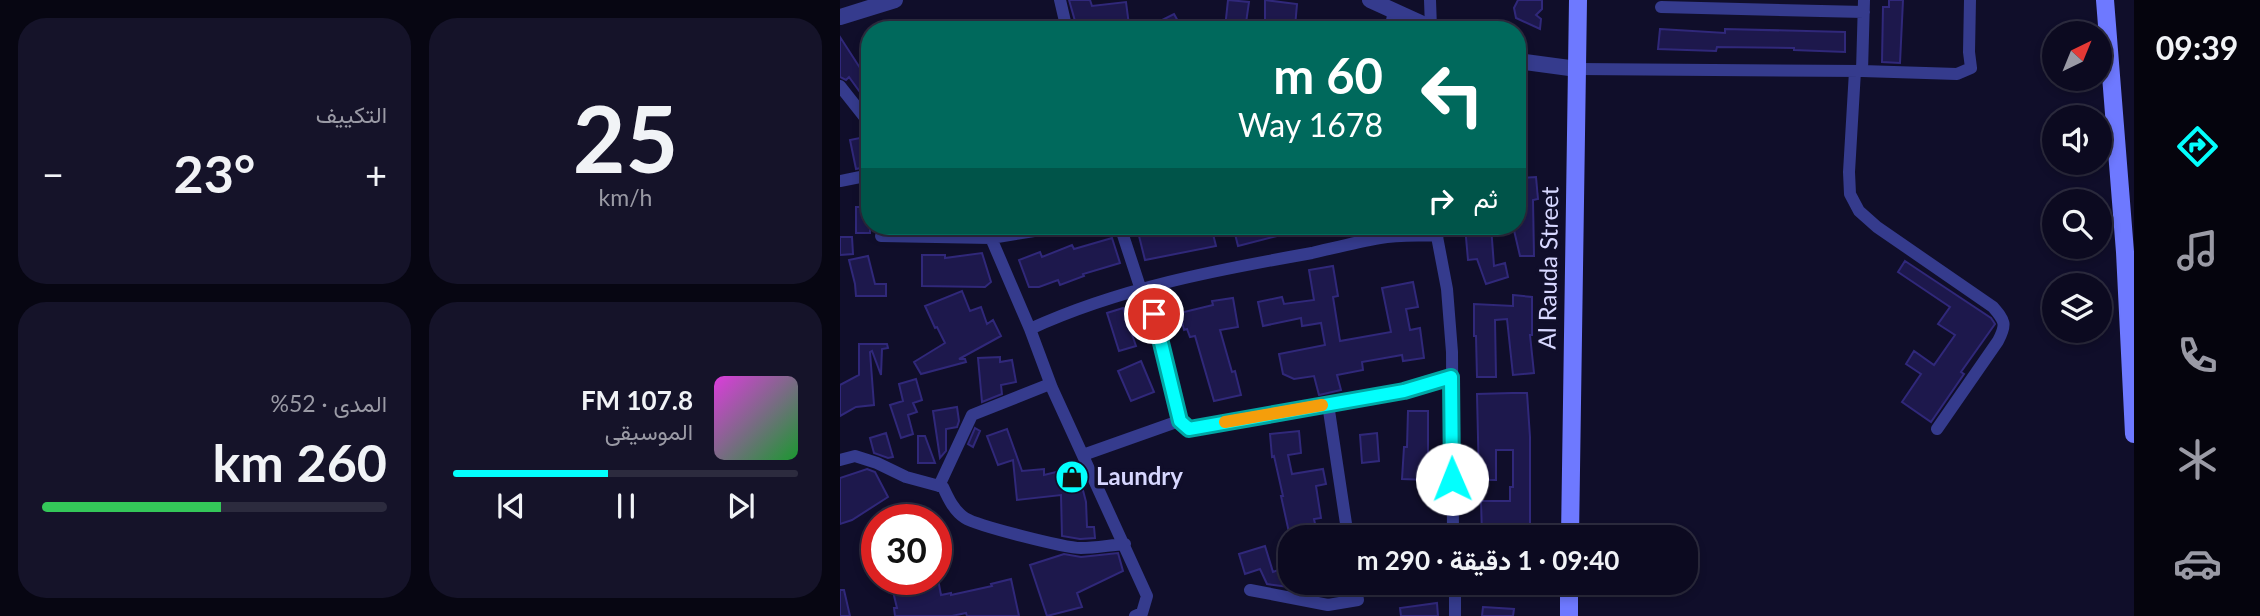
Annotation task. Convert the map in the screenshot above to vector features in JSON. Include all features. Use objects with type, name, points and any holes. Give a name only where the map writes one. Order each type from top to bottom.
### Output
[{"type":"main road","name":"Al Rauda Street","points":[[1570,525],[1578,0]]},
{"type":"main road","points":[[2105,0],[2125,252],[2134,434]]},
{"type":"main road","points":[[1569,595],[1569,616]]},
{"type":"street","points":[[840,17],[895,0]]},
{"type":"street","points":[[1059,0],[1065,21]]},
{"type":"street","points":[[1370,0],[1416,21]]},
{"type":"street","points":[[1430,0],[1433,21]]},
{"type":"street","points":[[1526,62],[1577,69],[1957,74],[1971,68],[1970,0]]},
{"type":"street","points":[[1661,7],[1864,6],[1849,172],[1850,194],[1859,211],[1877,227],[1993,307],[2004,319],[2004,329],[1998,341],[1937,429]]},
{"type":"street","points":[[1392,21],[1394,11]]},
{"type":"street","points":[[840,86],[861,113]]},
{"type":"street","points":[[840,181],[861,177]]},
{"type":"street","points":[[881,236],[991,238],[1010,235]]},
{"type":"street","points":[[1124,235],[1145,289],[1180,421],[1189,429],[1404,391],[1451,377]]},
{"type":"street","points":[[1030,329],[1055,317],[1145,289],[1247,263],[1402,235]]},
{"type":"street","points":[[1437,235],[1447,289],[1452,352],[1453,525]]},
{"type":"street","points":[[991,238],[1050,384],[1147,596],[1139,615]]},
{"type":"street","points":[[939,486],[972,415],[1050,384]]},
{"type":"street","points":[[1328,404],[1346,525]]},
{"type":"street","points":[[1083,455],[1180,421]]},
{"type":"street","points":[[840,460],[855,456],[906,477],[943,487],[951,504],[965,518],[986,525],[1078,548],[1125,544]]},
{"type":"street","points":[[1250,590],[1328,605],[1358,600],[1357,595]]},
{"type":"street","points":[[1455,595],[1455,616]]},
{"type":"building","points":[[1069,0],[1090,0],[1092,6],[1126,2],[1128,21],[1075,21]]},
{"type":"building","points":[[1228,0],[1249,2],[1246,21],[1226,21]]},
{"type":"building","points":[[1265,0],[1297,4],[1296,21],[1265,21]]},
{"type":"building","points":[[1518,0],[1542,0],[1542,9],[1536,15],[1541,19],[1540,29],[1516,18],[1514,8]]},
{"type":"building","points":[[1889,0],[1903,0],[1900,63],[1882,62],[1883,7],[1889,7]]},
{"type":"building","points":[[1174,14],[1178,21],[1160,21]]},
{"type":"building","points":[[1660,29],[1725,33],[1725,29],[1845,32],[1845,52],[1794,48],[1717,47],[1716,51],[1658,49]]},
{"type":"building","points":[[840,37],[861,69],[861,94],[849,77],[846,80],[840,77]]},
{"type":"building","points":[[861,138],[861,168],[856,169],[850,140]]},
{"type":"building","points":[[1536,177],[1538,199],[1533,200],[1534,256],[1520,256],[1515,235],[1526,235],[1526,178]]},
{"type":"building","points":[[856,207],[861,207],[861,233],[856,233]]},
{"type":"building","points":[[1213,235],[1216,246],[1145,260],[1139,236]]},
{"type":"building","points":[[1235,235],[1277,236],[1238,246]]},
{"type":"building","points":[[1466,235],[1492,235],[1494,266],[1505,263],[1508,277],[1486,284],[1477,259],[1468,260]]},
{"type":"building","points":[[840,237],[852,237],[853,254],[840,255]]},
{"type":"building","points":[[1112,238],[1120,263],[1083,274],[1084,276],[1060,285],[1058,280],[1039,287],[1029,287],[1019,260],[1040,252],[1042,257],[1072,245],[1074,249]]},
{"type":"building","points":[[982,253],[991,282],[985,287],[922,286],[922,255],[945,255],[945,258]]},
{"type":"building","points":[[868,256],[875,284],[886,284],[886,296],[856,296],[849,260]]},
{"type":"building","points":[[1905,261],[1991,318],[1995,324],[1961,372],[1964,374],[1931,422],[1902,402],[1921,374],[1906,364],[1914,351],[1934,365],[1955,335],[1938,324],[1950,307],[1898,272]]},
{"type":"building","points":[[1333,266],[1338,296],[1333,297],[1340,341],[1391,332],[1382,288],[1413,282],[1418,307],[1406,309],[1410,330],[1420,328],[1424,358],[1403,361],[1402,355],[1362,362],[1363,370],[1337,375],[1341,390],[1319,395],[1314,376],[1294,379],[1283,374],[1279,354],[1325,345],[1321,323],[1302,326],[1301,318],[1263,326],[1258,302],[1282,297],[1284,304],[1314,300],[1309,270]]},
{"type":"building","points":[[962,291],[970,311],[981,307],[987,324],[993,320],[1001,336],[959,359],[965,359],[966,362],[921,374],[914,362],[945,343],[925,306]]},
{"type":"building","points":[[1513,295],[1532,297],[1530,335],[1534,373],[1513,375],[1507,319],[1495,320],[1496,377],[1477,377],[1474,304],[1513,306]]},
{"type":"building","points":[[1233,298],[1238,327],[1220,330],[1241,395],[1214,401],[1195,336],[1190,337],[1187,329],[1184,330],[1180,313],[1213,305],[1212,301]]},
{"type":"building","points":[[1123,308],[1136,346],[1119,351],[1107,313]]},
{"type":"building","points":[[859,344],[887,344],[888,348],[882,349],[881,375],[872,351],[870,352],[874,405],[856,407],[840,416],[840,385],[859,375]]},
{"type":"building","points":[[1000,357],[1000,362],[1012,360],[1016,382],[1001,385],[1002,394],[982,402],[978,358]]},
{"type":"building","points":[[1141,361],[1154,392],[1131,401],[1118,371]]},
{"type":"building","points":[[916,379],[922,400],[913,403],[917,412],[908,415],[913,434],[901,438],[890,405],[903,401],[899,384]]},
{"type":"building","points":[[1527,393],[1530,525],[1482,525],[1481,501],[1510,501],[1510,487],[1513,487],[1513,450],[1496,450],[1496,480],[1479,480],[1477,394]]},
{"type":"building","points":[[957,407],[957,427],[946,429],[946,451],[940,458],[933,411]]},
{"type":"building","points":[[1408,411],[1428,411],[1428,480],[1402,479],[1404,447],[1407,447]]},
{"type":"building","points":[[975,428],[980,431],[973,447],[968,444]]},
{"type":"building","points":[[1007,429],[1022,471],[1044,469],[1044,475],[1077,467],[1086,502],[1087,527],[1094,527],[1095,538],[1062,536],[1061,495],[1017,500],[1013,460],[998,465],[987,436]]},
{"type":"building","points":[[1299,431],[1301,453],[1288,455],[1292,474],[1323,469],[1326,484],[1316,486],[1321,518],[1314,519],[1315,525],[1287,525],[1274,456],[1272,457],[1270,434]]},
{"type":"building","points":[[886,433],[893,457],[888,458],[874,453],[870,438]]},
{"type":"building","points":[[1377,433],[1379,461],[1362,463],[1360,435]]},
{"type":"building","points":[[918,436],[925,436],[935,463],[918,463]]},
{"type":"building","points":[[867,469],[875,472],[888,497],[877,504],[861,504],[861,514],[840,524],[840,478]]},
{"type":"building","points":[[1265,546],[1273,572],[1278,570],[1278,586],[1267,584],[1260,569],[1245,574],[1239,554]]},
{"type":"building","points":[[1118,553],[1123,571],[1077,593],[1082,607],[1047,616],[1030,565],[1064,554],[1081,557]]},
{"type":"building","points":[[1011,579],[1019,616],[967,616],[966,613],[952,616],[895,616],[894,608],[897,608],[894,595],[952,595]]},
{"type":"building","points":[[840,590],[844,590],[850,616],[840,616]]},
{"type":"building","points":[[1437,603],[1438,616],[1401,616],[1400,608]]},
{"type":"building","points":[[1483,607],[1514,609],[1513,616],[1482,616]]},
{"type":"slow traffic","points":[[1225,422],[1322,405]]},
{"type":"place","name":"Laundry","points":[[1072,477]]},
{"type":"route","points":[[1154,314],[1180,421],[1189,429],[1404,391],[1451,377],[1452,479]]}]
